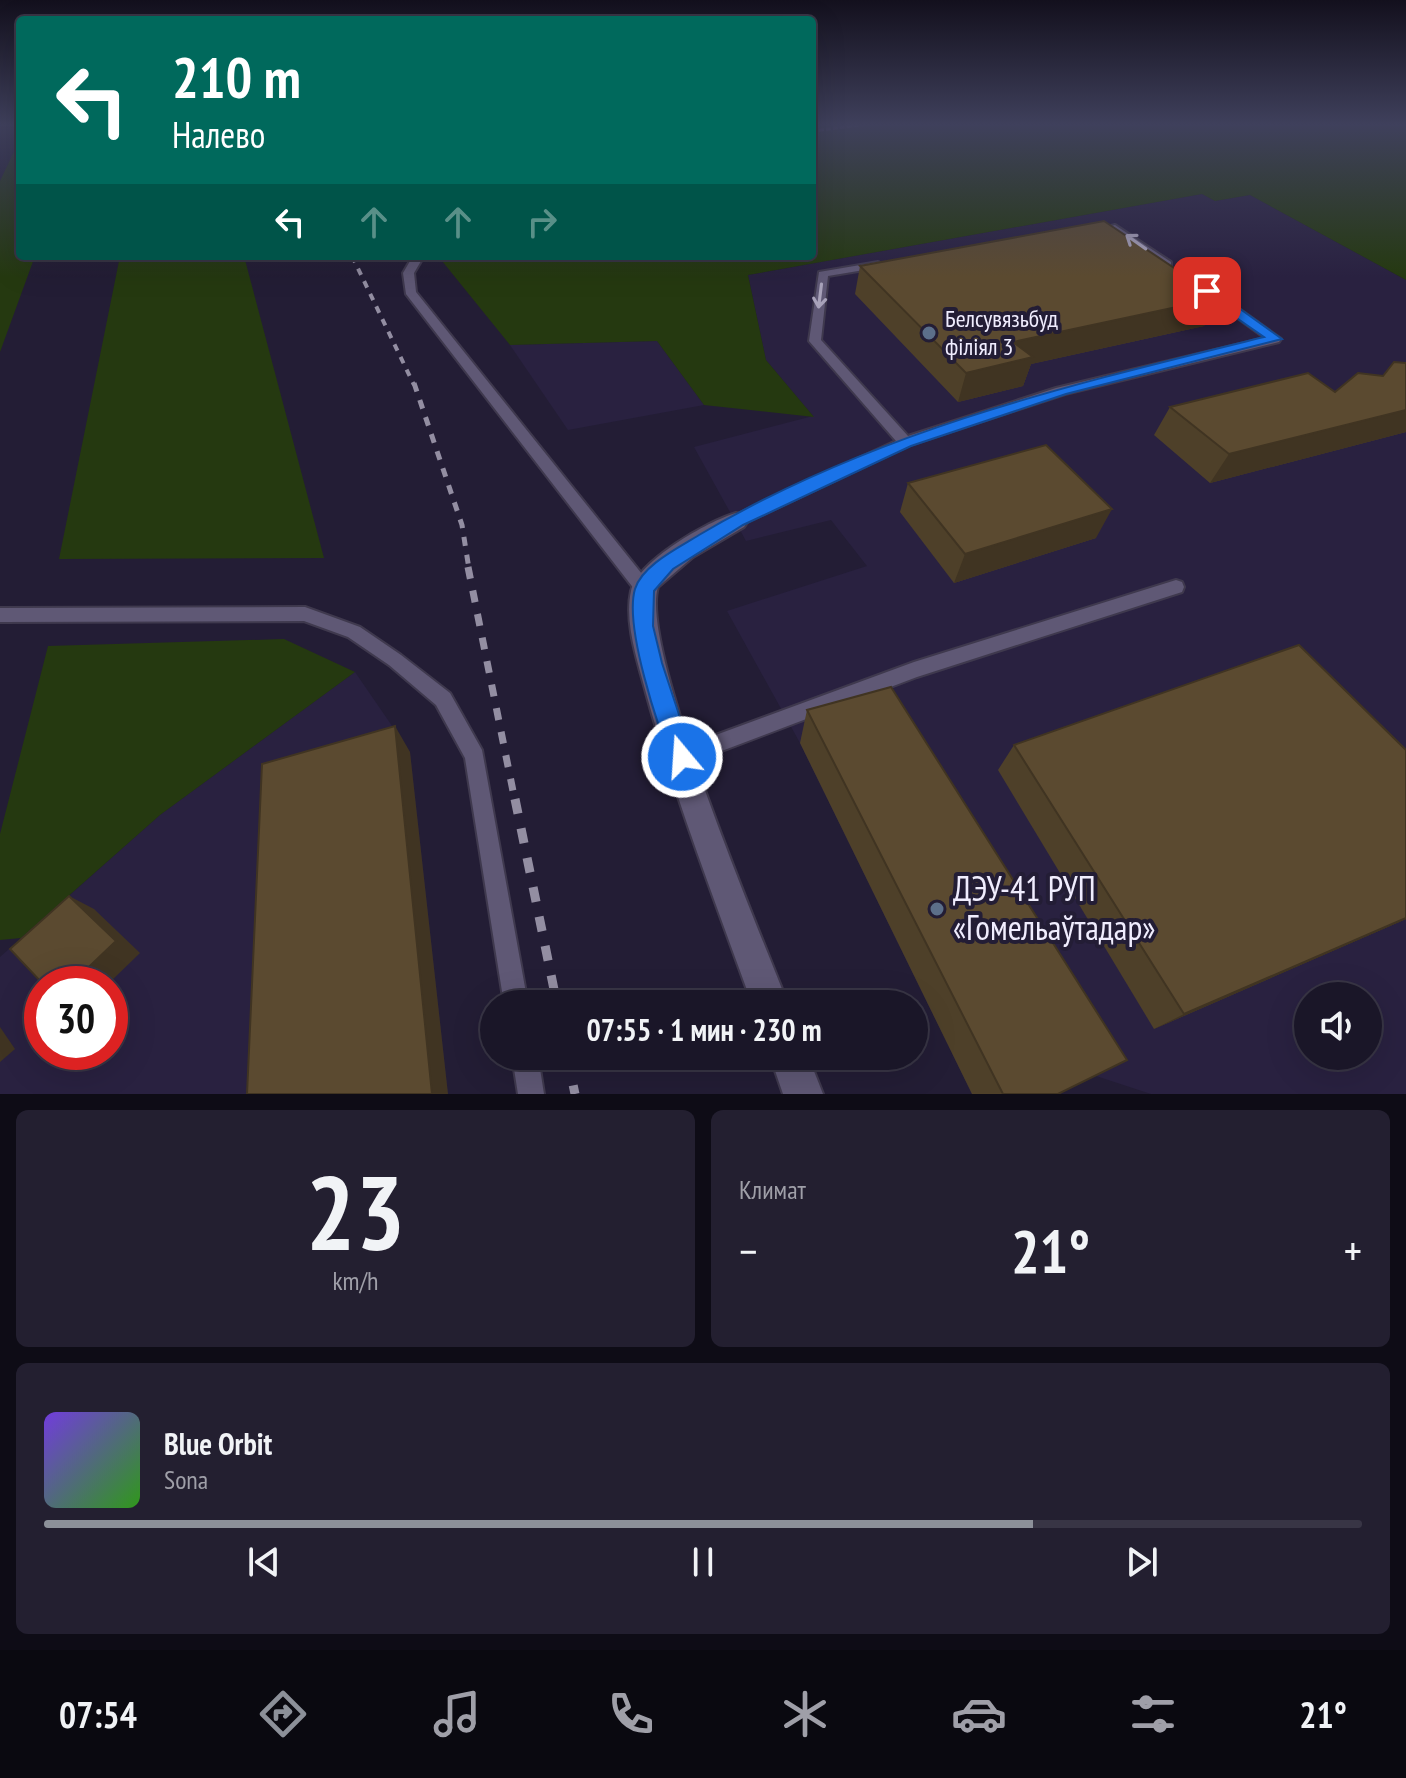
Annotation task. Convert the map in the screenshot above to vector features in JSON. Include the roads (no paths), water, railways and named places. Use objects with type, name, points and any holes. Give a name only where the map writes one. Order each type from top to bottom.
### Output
[{"type":"street","points":[[736,521],[666,564],[644,589],[643,626],[651,663],[682,757],[765,990]]},
{"type":"street","points":[[794,1070],[803,1094]]},
{"type":"lane","points":[[1084,232],[1115,228],[1177,270]]},
{"type":"lane","points":[[415,260],[407,277],[410,292],[644,589]]},
{"type":"lane","points":[[885,264],[823,274],[815,341],[905,442]]},
{"type":"lane","points":[[736,521],[905,442],[1061,391],[1275,339],[1189,279]]},
{"type":"lane","points":[[682,757],[914,670],[1176,587]]},
{"type":"lane","points":[[0,615],[305,614],[354,632],[395,660],[443,699],[475,756],[514,990]]},
{"type":"lane","points":[[527,1070],[531,1094]]},
{"type":"railway","points":[[354,260],[414,385]]},
{"type":"railway","points":[[414,383],[462,525],[469,569]]},
{"type":"railway","points":[[468,567],[515,801]]},
{"type":"railway","points":[[515,799],[554,990]]},
{"type":"railway","points":[[570,1070],[575,1094]]},
{"type":"place","name":"Белсувязьбуд філіял 3","points":[[929,333]]},
{"type":"place","name":"ДЭУ-41 РУП «Гомельаўтадар»","points":[[937,909]]}]
